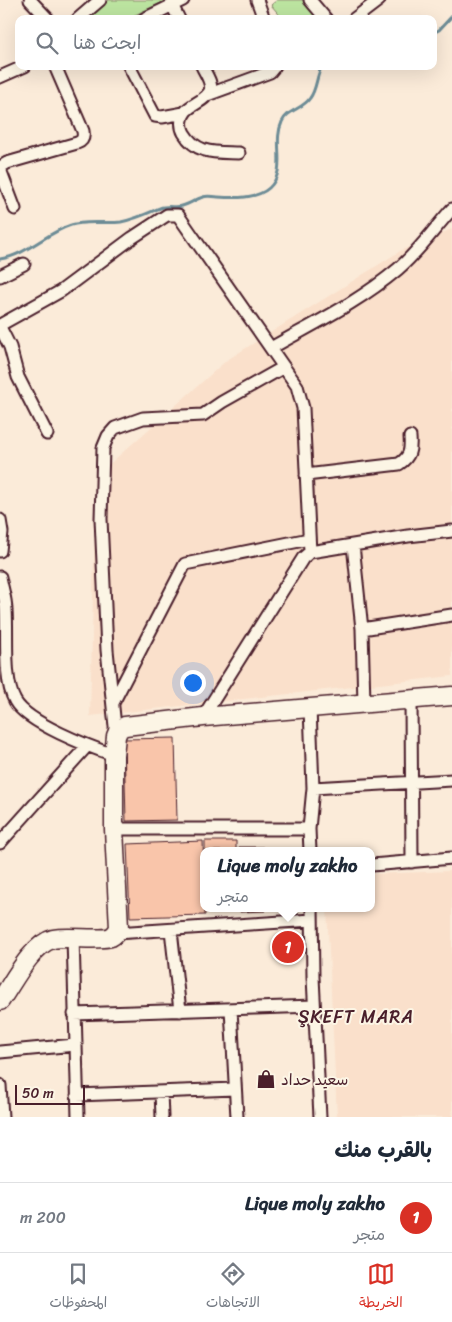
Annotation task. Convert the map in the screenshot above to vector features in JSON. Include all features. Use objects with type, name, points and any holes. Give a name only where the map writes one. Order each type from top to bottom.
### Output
[{"type":"main road","points":[[0,1000],[39,946],[53,939],[73,937],[108,938],[116,933],[119,923],[114,829],[114,756],[121,731],[203,717],[452,696]]},
{"type":"street","points":[[30,0],[44,15]]},
{"type":"street","points":[[83,15],[100,0]]},
{"type":"street","points":[[152,15],[183,0]]},
{"type":"street","points":[[257,0],[263,15]]},
{"type":"street","points":[[310,0],[323,15]]},
{"type":"street","points":[[359,15],[378,0]]},
{"type":"street","points":[[172,5],[177,15]]},
{"type":"street","points":[[1,75],[15,70]]},
{"type":"street","points":[[15,209],[1,172],[2,166],[80,142],[84,136],[57,70]]},
{"type":"street","points":[[131,70],[155,116],[162,117],[184,113]]},
{"type":"street","points":[[204,70],[210,84],[210,90],[207,95]]},
{"type":"street","points":[[238,153],[210,152],[199,149],[188,140],[182,129],[184,113],[190,106],[207,95],[272,70]]},
{"type":"street","points":[[272,348],[346,308],[368,292],[399,268],[452,210]]},
{"type":"street","points":[[47,434],[18,377],[10,347],[0,326],[61,291],[132,238],[167,215],[174,214],[178,216],[298,386],[303,408],[310,552]]},
{"type":"street","points":[[0,276],[24,264]]},
{"type":"street","points":[[121,731],[113,703],[107,650],[100,520],[103,448],[108,436],[115,428],[143,418],[203,416],[222,402],[284,366]]},
{"type":"street","points":[[306,475],[398,464],[406,460],[409,454],[410,437]]},
{"type":"street","points":[[0,520],[2,532],[0,551]]},
{"type":"street","points":[[203,717],[303,558],[310,552],[452,530]]},
{"type":"street","points":[[113,703],[185,564],[309,539]]},
{"type":"street","points":[[353,544],[362,629],[364,703]]},
{"type":"street","points":[[0,577],[6,608],[9,683],[14,701],[22,710],[43,724],[87,746],[114,756]]},
{"type":"street","points":[[362,629],[452,615]]},
{"type":"street","points":[[411,699],[412,862]]},
{"type":"street","points":[[310,708],[314,788],[309,829],[310,847]]},
{"type":"street","points":[[0,843],[87,746]]},
{"type":"street","points":[[314,788],[452,780]]},
{"type":"street","points":[[114,829],[309,829]]},
{"type":"street","points":[[375,865],[452,858]]},
{"type":"street","points":[[116,933],[171,930],[312,914],[314,1006],[320,1117]]},
{"type":"street","points":[[171,930],[180,1011]]},
{"type":"street","points":[[73,937],[74,1045],[78,1117]]},
{"type":"street","points":[[74,1014],[314,1006]]},
{"type":"street","points":[[231,1009],[237,1117]]},
{"type":"street","points":[[0,1052],[74,1045]]},
{"type":"street","points":[[0,1085],[2,1117]]},
{"type":"street","points":[[77,1095],[235,1089]]},
{"type":"street","points":[[161,1092],[162,1117]]},
{"type":"shaded area","points":[[452,229],[452,676],[90,716],[96,476],[227,360],[402,250]]},
{"type":"shaded area","points":[[452,871],[452,1117],[337,1117],[327,912],[375,912],[375,874]]},
{"type":"green space","points":[[109,0],[167,0],[135,15],[91,15]]},
{"type":"green space","points":[[277,0],[305,0],[318,15],[280,15],[271,5]]},
{"type":"building","points":[[175,738],[177,820],[126,821],[124,739]]},
{"type":"building","points":[[203,841],[203,847],[200,847],[200,912],[205,912],[205,915],[130,917],[127,844]]},
{"type":"building","points":[[205,841],[236,841],[236,847],[205,847]]},
{"type":"waterway","points":[[437,31],[452,16]]},
{"type":"waterway","points":[[0,259],[28,249],[53,233],[71,225],[89,222],[121,222],[163,207],[179,207],[205,196],[231,198],[252,196],[264,192],[275,181],[278,173],[278,139],[282,122],[284,118],[310,98],[320,70]]},
{"type":"place","name":"Lique moly zakho","points":[[288,947]]},
{"type":"place","name":"سعيد حداد","points":[[266,1079]]},
{"type":"district","name":"ŞKEFT MARA","points":[[356,1017]]}]
